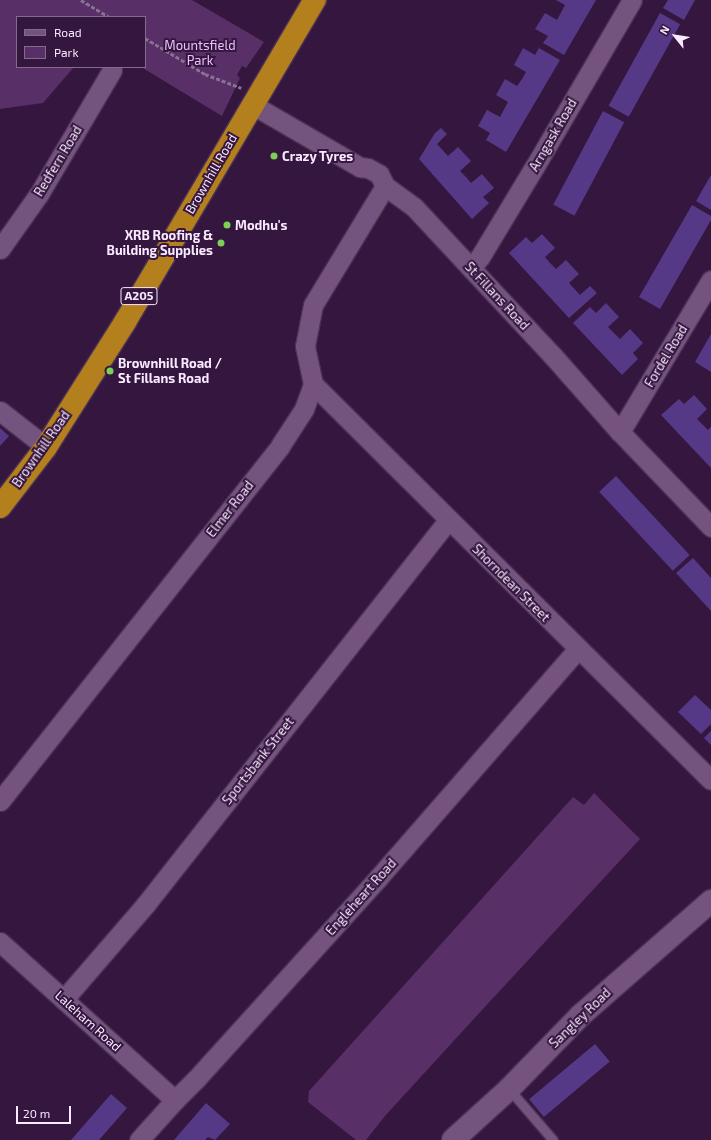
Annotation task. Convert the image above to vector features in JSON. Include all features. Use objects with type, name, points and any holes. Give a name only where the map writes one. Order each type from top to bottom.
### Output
[{"type":"highway","name":"Brownhill Road","points":[[0,507],[46,447],[124,322],[247,97],[315,0]]},
{"type":"street","name":"Arngask Road","points":[[471,268],[476,264],[632,0]]},
{"type":"street","name":"Redfern Road","points":[[0,249],[39,194],[112,70]]},
{"type":"street","name":"St Fillans Road","points":[[247,97],[360,166],[368,168],[379,174],[385,186],[414,207],[553,356],[620,432],[711,527]]},
{"type":"street","points":[[313,384],[305,346],[313,305],[385,186]]},
{"type":"street","name":"Fordel Road","points":[[620,432],[711,280]]},
{"type":"street","name":"Shorndean Street","points":[[313,384],[711,780]]},
{"type":"street","name":"Elmer Road","points":[[0,801],[280,446],[304,409],[313,384]]},
{"type":"street","points":[[0,411],[46,447]]},
{"type":"street","name":"Sportsbank Street","points":[[64,999],[150,898],[448,520]]},
{"type":"street","name":"Engleheart Road","points":[[139,1140],[378,878],[578,649]]},
{"type":"street","name":"Sangley Road","points":[[453,1140],[509,1088],[581,1015],[711,901]]},
{"type":"street","name":"Laleham Road","points":[[0,942],[174,1100]]},
{"type":"lane","points":[[509,1088],[553,1140]]},
{"type":"path","points":[[81,0],[107,16]]},
{"type":"path","points":[[146,39],[247,97]]},
{"type":"green space","name":"Mountsfield Park","points":[[0,0],[192,0],[264,42],[246,68],[242,66],[237,75],[240,78],[222,116],[143,68],[146,68],[146,16],[16,16],[16,68],[73,68],[43,103],[0,109]]},
{"type":"green space","points":[[594,793],[640,839],[385,1116],[366,1140],[356,1140],[308,1102],[309,1091],[573,797],[584,805]]},
{"type":"building","points":[[556,0],[596,0],[564,55],[543,43],[548,36],[535,29],[545,13],[557,20],[565,5]]},
{"type":"building","points":[[668,0],[695,0],[684,20],[663,8]]},
{"type":"building","points":[[660,13],[680,24],[629,117],[609,106]]},
{"type":"building","points":[[523,48],[535,55],[539,48],[560,60],[506,152],[486,140],[490,133],[478,126],[487,110],[500,117],[508,102],[496,95],[505,79],[517,86],[522,79],[526,72],[514,65]]},
{"type":"building","points":[[603,111],[624,122],[574,216],[553,205]]},
{"type":"building","points":[[441,128],[447,134],[437,144],[448,156],[458,147],[471,161],[460,171],[471,183],[482,174],[494,188],[483,197],[489,203],[472,219],[419,159],[435,133]]},
{"type":"building","points":[[711,175],[711,210],[696,201]]},
{"type":"building","points":[[692,205],[711,216],[711,220],[660,309],[639,297]]},
{"type":"building","points":[[542,234],[555,248],[545,257],[550,263],[556,269],[566,260],[579,274],[569,283],[580,295],[590,286],[597,293],[569,318],[509,253],[526,237],[532,243]]},
{"type":"building","points":[[606,303],[619,317],[608,327],[620,339],[630,329],[643,343],[633,353],[638,359],[622,375],[573,323],[590,307],[596,313]]},
{"type":"building","points":[[711,334],[711,372],[695,362]]},
{"type":"building","points":[[694,395],[707,409],[697,419],[708,430],[711,427],[711,468],[661,415],[679,399],[684,404]]},
{"type":"building","points":[[0,428],[9,436],[0,446]]},
{"type":"building","points":[[616,476],[690,555],[673,571],[599,492]]},
{"type":"building","points":[[693,558],[711,578],[711,611],[676,573]]},
{"type":"building","points":[[695,695],[711,710],[711,724],[701,734],[678,712]]},
{"type":"building","points":[[711,731],[711,745],[704,738]]},
{"type":"building","points":[[595,1044],[610,1062],[544,1117],[529,1099]]},
{"type":"building","points":[[111,1094],[127,1108],[99,1140],[71,1140]]},
{"type":"building","points":[[206,1103],[230,1124],[215,1140],[208,1137],[205,1140],[174,1140]]},
{"type":"place","name":"Crazy Tyres","points":[[274,156]]},
{"type":"place","name":"Modhu's","points":[[227,225]]},
{"type":"place","name":"XRB Roofing & Building Supplies","points":[[221,243]]},
{"type":"place","name":"Brownhill Road / St Fillans Road","points":[[110,371]]}]
